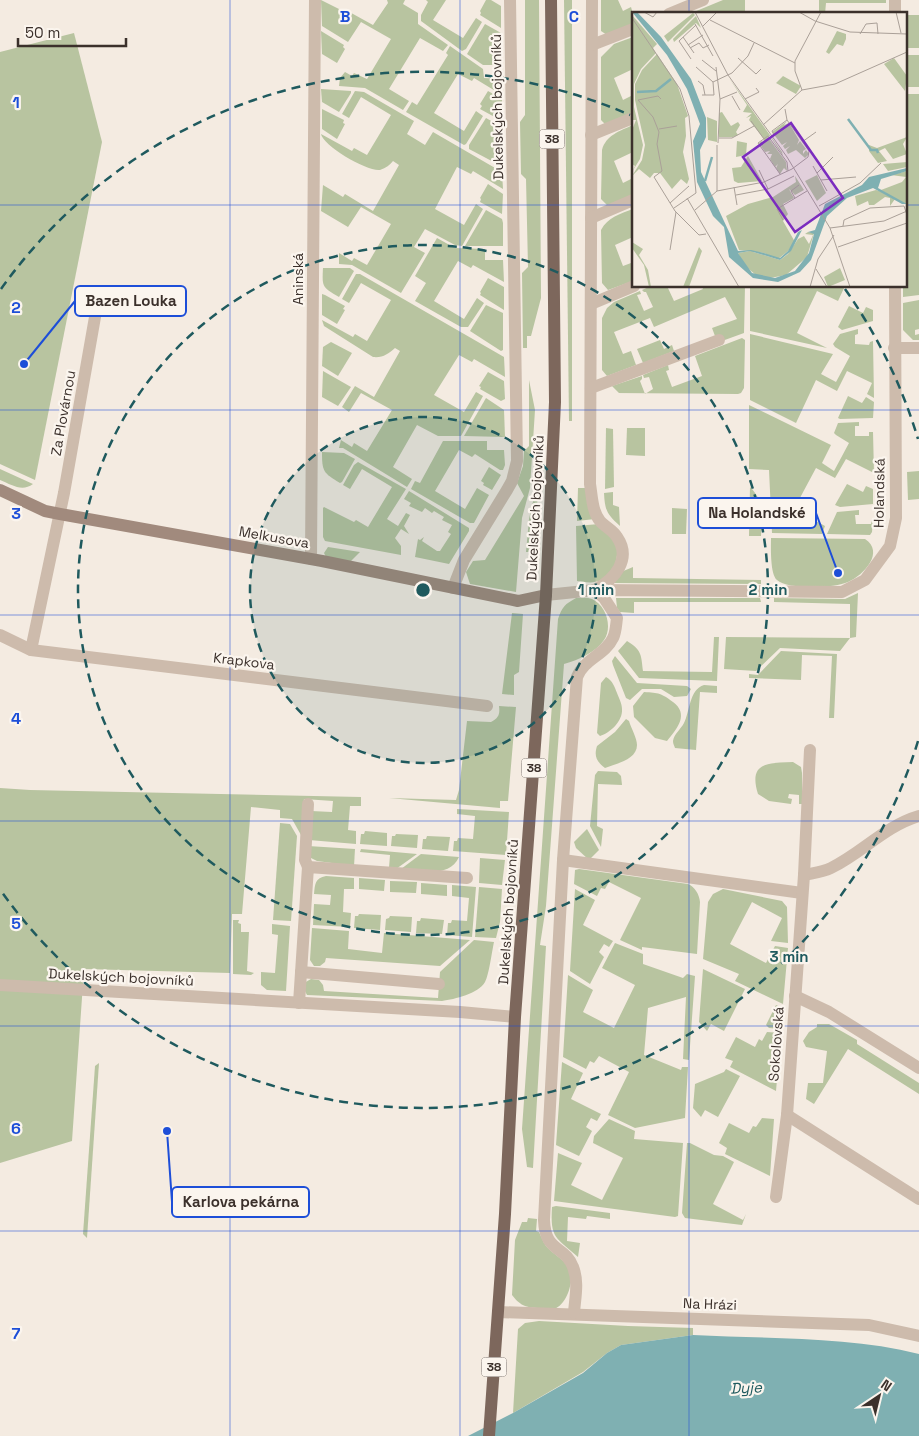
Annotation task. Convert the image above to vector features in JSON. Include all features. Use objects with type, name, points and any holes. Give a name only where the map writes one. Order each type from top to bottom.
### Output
[{"type":"main road","name":"Dukelských bojovníků","points":[[489,1430],[506,1214],[515,1017],[546,595],[555,402],[551,0]]},
{"type":"street","name":"Aninská","points":[[311,559],[315,0]]},
{"type":"street","name":"Dukelských bojovníků","points":[[453,588],[464,560],[507,490],[517,461],[510,0]]},
{"type":"street","points":[[574,1314],[576,1280],[573,1266],[564,1254],[551,1244],[544,1233],[563,860],[577,677],[582,667],[612,640],[617,618],[612,608],[595,590],[612,578],[618,570],[623,555],[617,536],[600,521],[592,503],[590,484],[592,0]]},
{"type":"street","points":[[674,12],[703,0]]},
{"type":"street","points":[[592,45],[632,29]]},
{"type":"street","points":[[591,135],[632,118]]},
{"type":"street","points":[[591,218],[632,200]]},
{"type":"street","points":[[591,304],[632,287]]},
{"type":"street","name":"Holandská","points":[[546,595],[595,590],[842,592],[865,580],[890,546],[896,518],[895,288]]},
{"type":"street","name":"Za Plovárnou","points":[[31,650],[60,514],[95,318]]},
{"type":"street","points":[[590,388],[719,340]]},
{"type":"street","points":[[894,348],[919,348]]},
{"type":"street","name":"Melkusova","points":[[0,490],[45,511],[60,514],[311,559],[518,601],[546,595]]},
{"type":"street","name":"Krapkova","points":[[0,635],[31,650],[487,706]]},
{"type":"street","name":"Sokolovská","points":[[776,1197],[787,1115],[804,875],[810,750]]},
{"type":"street","points":[[299,1003],[308,867],[305,860],[308,804]]},
{"type":"street","points":[[804,875],[830,869],[890,829],[919,816]]},
{"type":"street","points":[[563,860],[802,893]]},
{"type":"street","points":[[308,867],[467,878]]},
{"type":"street","points":[[301,972],[439,984]]},
{"type":"street","name":"Dukelských bojovníků","points":[[0,985],[460,1012],[515,1017]]},
{"type":"street","points":[[795,996],[829,1012],[919,1068]]},
{"type":"street","points":[[787,1115],[919,1199]]},
{"type":"street","name":"Na Hrázi","points":[[498,1312],[870,1325],[919,1336]]},
{"type":"green space","points":[[321,0],[343,11],[344,9],[373,25],[388,3],[387,0],[405,0],[403,4],[418,13],[418,24],[448,45],[443,51],[420,38],[389,89],[409,101],[403,110],[365,88],[339,86],[340,78],[345,72],[352,76],[354,73],[367,79],[391,39],[361,22],[348,42],[322,26]]},
{"type":"green space","points":[[426,0],[446,0],[433,20],[463,38],[476,18],[482,22],[466,49],[462,51],[421,21],[421,15],[428,2]]},
{"type":"green space","points":[[486,0],[491,0],[501,6],[501,28],[480,15]]},
{"type":"green space","points":[[525,0],[539,0],[541,298],[531,336],[527,336],[527,348],[523,348],[522,273],[528,267],[526,179],[521,174],[520,122],[525,115]]},
{"type":"green space","points":[[564,0],[572,0],[572,421],[569,421]]},
{"type":"green space","points":[[601,0],[618,0],[623,11],[631,7],[632,24],[607,35],[601,31]]},
{"type":"green space","points":[[723,0],[745,0],[745,12],[694,12]]},
{"type":"green space","points":[[819,0],[886,0],[886,3],[826,3],[825,12],[819,12]]},
{"type":"green space","points":[[907,15],[919,15],[919,48],[907,48]]},
{"type":"green space","points":[[485,24],[501,33],[501,65],[483,65],[467,54]]},
{"type":"green space","points":[[321,31],[344,45],[345,49],[337,63],[322,54]]},
{"type":"green space","points":[[74,33],[102,142],[35,480],[0,464],[0,52]]},
{"type":"green space","points":[[632,37],[632,69],[614,78],[623,100],[631,96],[632,113],[606,125],[601,120],[601,57],[614,44]]},
{"type":"green space","points":[[450,46],[483,69],[484,78],[501,79],[502,95],[474,78],[472,81],[458,74],[434,113],[464,131],[476,111],[483,116],[464,145],[406,112],[412,102],[417,105],[448,55],[446,53]]},
{"type":"green space","points":[[907,55],[919,55],[919,87],[907,87]]},
{"type":"green space","points":[[321,89],[351,91],[351,93],[339,112],[322,102]]},
{"type":"green space","points":[[355,91],[364,92],[414,121],[407,134],[425,145],[433,132],[502,172],[503,189],[473,171],[471,174],[457,167],[435,209],[464,225],[476,204],[483,209],[462,246],[455,245],[425,229],[414,247],[425,253],[401,293],[352,265],[339,264],[339,253],[352,261],[354,258],[367,265],[391,224],[361,207],[348,227],[321,211],[323,185],[343,197],[345,194],[373,211],[399,165],[393,161],[380,170],[366,167],[337,151],[329,145],[321,134],[352,151],[354,148],[367,155],[391,115],[361,97],[349,118],[342,114]]},
{"type":"green space","points":[[488,91],[502,99],[502,121],[480,109],[482,106],[480,104]]},
{"type":"green space","points":[[907,94],[919,94],[919,295],[903,297],[903,288],[906,288]]},
{"type":"green space","points":[[322,109],[344,120],[343,123],[345,124],[337,139],[322,129]]},
{"type":"green space","points":[[486,118],[502,127],[503,167],[469,149],[469,145]]},
{"type":"green space","points":[[632,126],[632,152],[614,161],[623,183],[631,179],[632,196],[608,206],[601,199],[602,150],[610,137]]},
{"type":"green space","points":[[488,184],[503,194],[502,214],[480,202],[480,198]]},
{"type":"green space","points":[[632,209],[632,237],[615,245],[623,266],[631,263],[632,265],[632,281],[608,290],[602,283],[601,230],[611,219]]},
{"type":"green space","points":[[486,210],[502,219],[503,246],[465,246]]},
{"type":"green space","points":[[437,238],[455,248],[485,249],[485,260],[503,260],[504,282],[473,265],[471,268],[458,261],[434,301],[464,319],[477,298],[484,303],[468,327],[461,327],[415,301],[426,283],[415,276]]},
{"type":"green space","points":[[323,268],[350,268],[354,271],[339,297],[324,286]]},
{"type":"green space","points":[[356,274],[360,274],[504,357],[505,377],[474,359],[472,362],[459,355],[434,395],[464,412],[476,392],[483,396],[461,436],[438,436],[417,425],[393,467],[412,479],[407,487],[343,448],[339,448],[341,440],[352,447],[354,443],[367,451],[392,410],[361,393],[349,412],[342,407],[355,386],[374,397],[400,351],[395,348],[385,355],[373,357],[324,326],[322,320],[353,337],[355,334],[367,341],[391,300],[361,283],[349,303],[342,299]]},
{"type":"green space","points":[[488,278],[504,287],[504,310],[480,295]]},
{"type":"green space","points":[[646,288],[668,288],[674,301],[703,288],[745,288],[744,333],[722,341],[715,336],[712,328],[737,319],[725,297],[654,327],[650,318],[614,332],[623,354],[631,351],[636,365],[607,376],[602,370],[602,318],[607,308],[614,302],[640,291],[641,294],[637,295],[644,311],[653,307],[646,292],[642,290]]},
{"type":"green space","points":[[750,288],[844,288],[838,301],[817,291],[797,333],[827,348],[750,331]]},
{"type":"green space","points":[[322,294],[345,306],[343,309],[345,310],[337,324],[322,315]]},
{"type":"green space","points":[[919,300],[919,329],[915,330],[915,335],[919,334],[919,340],[913,340],[903,330],[903,303]]},
{"type":"green space","points":[[486,305],[503,313],[503,350],[501,351],[470,331]]},
{"type":"green space","points":[[849,306],[863,313],[866,307],[873,310],[873,321],[842,330],[838,327]]},
{"type":"green space","points":[[858,329],[858,334],[855,335],[855,344],[869,345],[873,341],[874,398],[867,394],[872,383],[847,371],[837,391],[816,380],[796,423],[750,400],[750,334],[833,354],[821,374],[836,382],[850,356],[833,344],[840,334]]},
{"type":"green space","points":[[742,338],[745,340],[744,388],[741,393],[646,393],[653,389],[649,377],[644,378],[643,375],[668,365],[669,370],[666,371],[672,387],[702,376],[695,356]]},
{"type":"green space","points":[[660,340],[664,349],[672,345],[674,351],[643,363],[637,349]]},
{"type":"green space","points":[[331,342],[352,353],[338,376],[322,366],[323,347]]},
{"type":"green space","points":[[323,371],[351,387],[338,406],[322,397]]},
{"type":"green space","points":[[488,372],[504,381],[505,399],[501,401],[480,389],[481,387],[479,386]]},
{"type":"green space","points":[[642,376],[640,381],[645,393],[619,393],[612,386]]},
{"type":"green space","points":[[529,380],[535,410],[530,488],[522,518],[516,592],[470,584],[466,572],[473,561],[485,560],[524,496],[517,483],[523,466],[524,451],[529,446]]},
{"type":"green space","points":[[848,396],[862,403],[866,397],[874,402],[873,418],[838,418]]},
{"type":"green space","points":[[486,398],[504,410],[505,437],[464,436]]},
{"type":"green space","points":[[749,405],[831,445],[822,463],[834,471],[849,443],[834,433],[838,423],[859,422],[859,426],[855,426],[855,436],[869,436],[869,432],[873,432],[874,473],[846,459],[835,478],[816,468],[794,509],[825,526],[822,534],[772,533],[769,470],[749,469]]},
{"type":"green space","points":[[606,428],[613,429],[614,487],[605,489]]},
{"type":"green space","points":[[627,428],[645,428],[645,456],[626,455]]},
{"type":"green space","points":[[443,441],[487,441],[487,450],[504,450],[505,465],[503,470],[500,470],[475,454],[472,457],[459,450],[435,491],[465,509],[477,488],[489,495],[474,523],[470,523],[411,489],[415,481],[420,483]]},
{"type":"green space","points":[[322,452],[344,453],[355,459],[342,482],[334,480],[323,468]]},
{"type":"green space","points":[[358,462],[406,489],[387,519],[398,526],[406,513],[410,515],[404,526],[409,534],[401,529],[395,538],[401,546],[401,555],[325,541],[323,537],[324,507],[368,527],[392,487],[362,469],[350,489],[343,485],[354,465]]},
{"type":"green space","points":[[489,467],[501,475],[492,490],[483,485],[484,483],[481,481]]},
{"type":"green space","points":[[0,469],[33,484],[21,488],[13,486],[0,480]]},
{"type":"green space","points":[[919,471],[919,499],[908,500],[907,472]]},
{"type":"green space","points":[[847,484],[863,492],[866,486],[873,489],[873,504],[840,507],[835,505]]},
{"type":"green space","points":[[750,487],[758,498],[762,510],[761,536],[749,536]]},
{"type":"green space","points":[[536,488],[538,488],[538,492],[534,552],[526,552],[529,519]]},
{"type":"green space","points":[[578,488],[589,488],[595,519],[577,521]]},
{"type":"green space","points":[[409,491],[469,528],[449,564],[415,557],[418,539],[420,540],[424,537],[422,541],[440,551],[451,534],[448,532],[452,525],[442,520],[444,517],[434,511],[432,513],[425,508],[422,512],[409,506],[411,503],[404,499]]},
{"type":"green space","points":[[613,492],[613,505],[619,507],[620,526],[609,515],[605,504],[604,493]]},
{"type":"green space","points":[[672,508],[687,509],[686,534],[672,534]]},
{"type":"green space","points":[[859,510],[859,515],[855,515],[856,524],[871,524],[873,520],[870,535],[827,534],[837,512]]},
{"type":"green space","points":[[599,524],[614,539],[617,547],[615,564],[610,573],[601,580],[592,582],[577,581],[576,526]]},
{"type":"green space","points":[[771,538],[865,539],[871,544],[873,556],[866,569],[848,582],[833,586],[801,587],[783,583],[775,577],[771,560]]},
{"type":"green space","points":[[328,547],[360,552],[350,562],[326,557],[324,553]]},
{"type":"green space","points":[[633,567],[633,578],[761,580],[761,584],[611,583],[621,572]]},
{"type":"green space","points":[[858,593],[856,637],[850,638],[850,604],[774,602],[774,598],[845,599]]},
{"type":"green space","points":[[576,598],[588,598],[597,602],[607,617],[608,629],[604,640],[592,652],[564,664],[546,906],[540,945],[546,946],[533,1168],[527,1167],[522,1129],[558,619],[564,606]]},
{"type":"green space","points":[[616,598],[760,598],[761,602],[634,602],[634,613],[620,612],[617,608]]},
{"type":"green space","points":[[512,613],[523,614],[519,672],[514,675],[514,695],[502,694]]},
{"type":"green space","points":[[714,637],[719,637],[717,681],[639,678],[618,651],[627,641],[636,647],[640,653],[643,671],[712,672]]},
{"type":"green space","points":[[726,637],[850,638],[840,651],[780,648],[756,671],[724,669]]},
{"type":"green space","points":[[781,651],[837,654],[834,718],[829,718],[832,656],[802,655],[801,680],[749,678],[749,674],[758,675]]},
{"type":"green space","points":[[615,656],[637,683],[687,686],[691,689],[687,696],[674,697],[661,689],[642,689],[630,700],[626,698],[613,665],[612,661]]},
{"type":"green space","points":[[606,677],[615,688],[622,705],[622,713],[615,726],[600,736],[597,733],[601,683]]},
{"type":"green space","points":[[704,685],[717,686],[717,693],[700,692],[696,750],[675,748],[674,738],[684,723],[695,691]]},
{"type":"green space","points":[[644,692],[663,695],[673,702],[680,711],[681,716],[678,726],[667,741],[655,738],[634,717],[633,706]]},
{"type":"green space","points":[[499,706],[516,707],[508,801],[500,801],[500,808],[389,798],[456,800],[459,790],[467,721],[491,722],[498,716]]},
{"type":"green space","points":[[626,719],[629,721],[636,739],[636,750],[625,761],[605,768],[596,758],[597,746],[615,732]]},
{"type":"green space","points":[[793,762],[801,767],[802,804],[799,804],[799,795],[789,794],[788,798],[792,799],[791,804],[769,801],[758,794],[756,776],[762,766]]},
{"type":"green space","points":[[598,771],[617,772],[621,776],[622,785],[598,784],[597,826],[603,829],[601,847],[590,826],[595,775]]},
{"type":"green space","points":[[0,788],[361,797],[361,806],[350,806],[348,830],[356,831],[356,844],[309,840],[311,811],[332,812],[333,801],[304,799],[301,835],[292,819],[280,818],[280,810],[251,807],[242,914],[232,914],[230,973],[84,969],[72,1141],[0,1163]]},
{"type":"green space","points":[[457,809],[509,812],[506,855],[453,851],[454,841],[457,841],[458,838],[473,839],[475,816],[457,814]]},
{"type":"green space","points":[[280,823],[290,824],[297,836],[291,921],[273,920]]},
{"type":"green space","points":[[587,829],[599,850],[589,860],[576,848],[574,842]]},
{"type":"green space","points":[[365,831],[387,833],[387,846],[360,844],[361,834],[364,834]]},
{"type":"green space","points":[[396,834],[418,835],[417,848],[391,846],[392,836]]},
{"type":"green space","points":[[427,836],[450,837],[448,851],[422,849],[423,839],[426,839]]},
{"type":"green space","points":[[308,846],[355,849],[354,866],[317,861],[311,858]]},
{"type":"green space","points":[[361,849],[417,854],[396,869],[389,868],[390,855],[360,852]]},
{"type":"green space","points":[[421,854],[459,857],[454,864],[442,871],[401,869]]},
{"type":"green space","points":[[480,858],[505,860],[502,885],[479,883]]},
{"type":"green space","points":[[575,870],[688,884],[693,887],[699,896],[700,902],[697,954],[642,947],[642,950],[620,940],[641,898],[609,882],[605,889],[601,888],[597,896],[574,884]]},
{"type":"green space","points":[[326,876],[354,878],[354,889],[344,889],[343,912],[351,913],[350,927],[313,925],[314,904],[330,905],[331,895],[314,894],[316,882]]},
{"type":"green space","points":[[359,878],[385,880],[384,891],[359,889]]},
{"type":"green space","points":[[390,881],[417,882],[416,893],[390,892]]},
{"type":"green space","points":[[421,883],[447,885],[447,896],[421,894]]},
{"type":"green space","points":[[452,885],[476,887],[472,937],[447,935],[448,923],[451,923],[452,920],[467,921],[469,898],[452,896]]},
{"type":"green space","points":[[479,887],[502,889],[500,922],[496,938],[475,937]]},
{"type":"green space","points":[[575,889],[595,900],[583,925],[613,941],[609,947],[604,944],[599,952],[604,957],[590,984],[570,971]]},
{"type":"green space","points":[[723,889],[782,901],[787,907],[788,943],[771,941],[782,918],[752,902],[730,944],[766,963],[775,946],[788,948],[783,1004],[735,981],[739,974],[703,959],[708,902],[713,894]]},
{"type":"green space","points":[[359,914],[381,915],[380,930],[354,928],[355,916]]},
{"type":"green space","points":[[390,916],[412,917],[411,932],[385,930],[386,919]]},
{"type":"green space","points":[[421,918],[444,920],[442,934],[416,933],[417,921],[420,921]]},
{"type":"green space","points":[[233,920],[239,920],[241,932],[249,932],[247,971],[254,973],[251,975],[233,974]]},
{"type":"green space","points":[[272,924],[290,926],[286,991],[267,990],[261,985],[261,972],[275,973],[278,935],[272,934]]},
{"type":"green space","points":[[312,928],[349,931],[348,949],[382,953],[384,933],[470,940],[440,966],[326,958],[325,962],[320,966],[314,966],[310,960]]},
{"type":"green space","points":[[474,940],[494,942],[488,974],[485,982],[477,990],[459,997],[442,1001],[307,995],[304,989],[304,983],[311,979],[319,980],[323,985],[324,991],[438,998],[440,972]]},
{"type":"green space","points":[[615,943],[643,954],[643,964],[683,978],[687,974],[695,976],[689,1060],[683,1059],[686,997],[648,1008],[644,1055],[681,1070],[682,1067],[688,1067],[685,1118],[635,1128],[608,1115],[629,1072],[599,1056],[594,1063],[590,1061],[586,1069],[563,1057],[568,975],[593,990],[583,1012],[614,1028],[635,985],[602,968]]},
{"type":"green space","points":[[703,969],[745,989],[724,1031],[711,1024],[707,1031],[699,1022]]},
{"type":"green space","points":[[776,1005],[783,1008],[781,1029],[769,1028],[766,1025]]},
{"type":"green space","points":[[817,1024],[829,1024],[857,1040],[857,1044],[919,1083],[919,1094],[848,1049],[814,1104],[806,1099],[808,1083],[823,1083],[827,1051],[806,1047],[803,1041],[809,1032],[817,1027]]},
{"type":"green space","points":[[767,1032],[781,1033],[776,1091],[730,1067],[733,1061],[725,1058],[736,1037],[755,1047],[759,1039],[762,1041]]},
{"type":"green space","points":[[562,1062],[583,1073],[571,1099],[601,1114],[597,1121],[591,1118],[586,1127],[592,1131],[579,1156],[556,1145]]},
{"type":"green space","points":[[99,1063],[87,1238],[83,1234],[95,1066]]},
{"type":"green space","points":[[726,1069],[740,1076],[718,1117],[705,1110],[701,1117],[693,1108],[695,1084],[724,1072]]},
{"type":"green space","points":[[762,1118],[774,1119],[770,1176],[725,1154],[727,1148],[719,1143],[729,1123],[749,1133],[753,1126],[756,1127]]},
{"type":"green space","points":[[609,1119],[635,1131],[634,1139],[683,1143],[678,1216],[554,1201],[558,1153],[582,1163],[571,1185],[602,1200],[623,1158],[593,1143],[594,1136]]},
{"type":"green space","points":[[687,1143],[734,1162],[713,1204],[743,1220],[746,1214],[742,1225],[685,1218],[682,1213]]},
{"type":"green space","points":[[552,1207],[610,1213],[610,1219],[587,1216],[586,1219],[568,1217],[567,1241],[580,1243],[578,1257],[560,1241],[554,1232],[552,1226]]},
{"type":"green space","points":[[528,1218],[537,1219],[536,1231],[539,1232],[546,1246],[565,1262],[570,1270],[571,1279],[567,1295],[562,1304],[554,1309],[525,1306],[512,1295],[515,1240],[522,1222],[527,1222]]},
{"type":"green space","points":[[539,1321],[693,1328],[693,1335],[621,1345],[607,1353],[583,1372],[513,1413],[518,1329],[525,1323]]},
{"type":"water","name":"Dyje","points":[[693,1335],[836,1341],[892,1348],[919,1354],[919,1436],[468,1436],[583,1373],[607,1353],[621,1345]]},
{"type":"place","name":"Bazen Louka","points":[[24,364]]},
{"type":"place","name":"Na Holandské","points":[[838,573]]},
{"type":"place","name":"Karlova pekárna","points":[[167,1131]]}]
